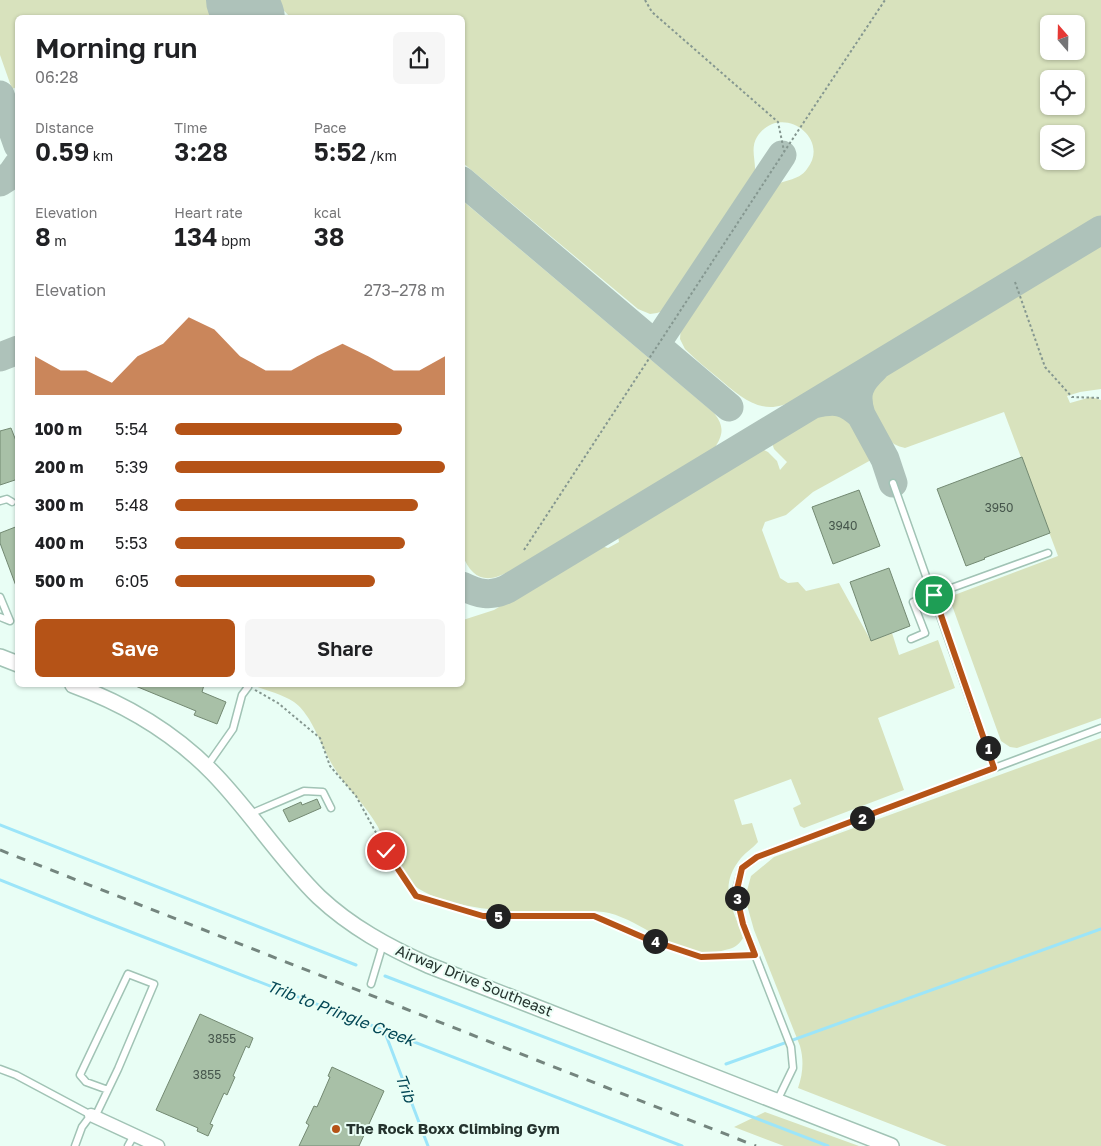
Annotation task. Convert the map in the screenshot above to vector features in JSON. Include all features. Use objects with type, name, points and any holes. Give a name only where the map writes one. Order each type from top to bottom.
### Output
[{"type":"street","points":[[0,657],[15,663]]},
{"type":"street","name":"Airway Drive Southeast","points":[[78,687],[117,704],[147,720],[176,740],[206,767],[249,815],[285,860],[320,897],[356,927],[383,943],[428,965],[891,1146]]},
{"type":"street","points":[[93,1116],[131,1141],[158,1146]]},
{"type":"lane","points":[[893,483],[994,768]]},
{"type":"lane","points":[[0,501],[7,499],[12,502]]},
{"type":"lane","points":[[911,639],[925,633],[913,602],[1048,553]]},
{"type":"lane","points":[[0,596],[10,621],[0,617]]},
{"type":"lane","points":[[206,767],[233,729],[242,695],[246,687]]},
{"type":"lane","points":[[777,1101],[793,1068],[791,1047],[743,924],[736,894],[742,868],[757,857],[1101,728]]},
{"type":"lane","points":[[249,815],[304,791],[323,792],[331,808]]},
{"type":"lane","points":[[371,984],[383,943]]},
{"type":"lane","points":[[75,1146],[82,1127],[93,1116],[108,1090],[154,984],[128,974],[80,1075],[86,1082],[108,1090]]},
{"type":"lane","points":[[0,1069],[16,1075],[93,1116]]},
{"type":"path","points":[[645,0],[652,12],[778,122],[784,152]]},
{"type":"path","points":[[524,550],[784,152],[886,0]]},
{"type":"path","points":[[1015,282],[1045,367],[1072,397],[1101,398]]},
{"type":"path","points":[[249,687],[278,703],[320,738],[330,766],[356,796],[386,851],[416,896],[483,916],[594,916],[647,939],[701,957],[755,955]]},
{"type":"green space","points":[[0,0],[209,0],[220,15],[15,15],[15,88],[12,89],[0,55]]},
{"type":"green space","points":[[274,0],[1101,0],[1101,216],[795,400],[772,407],[762,406],[735,392],[685,349],[680,339],[681,325],[770,188],[799,176],[807,169],[813,157],[813,146],[808,136],[800,128],[790,123],[778,122],[767,127],[757,137],[754,147],[754,178],[673,303],[663,311],[650,314],[638,309],[465,165],[465,15],[288,15]]},
{"type":"green space","points":[[465,203],[714,413],[721,427],[721,435],[714,449],[510,571],[494,577],[481,577],[470,569],[466,563]]},
{"type":"green space","points":[[1101,246],[1101,389],[1067,396],[1070,403],[1091,397],[1101,400],[1101,718],[1017,748],[1010,747],[1001,741],[949,597],[1058,556],[1004,412],[905,448],[894,444],[886,435],[874,413],[870,395],[875,384],[884,376]]},
{"type":"green space","points":[[829,412],[837,414],[850,423],[860,437],[871,460],[813,492],[786,515],[765,522],[762,530],[780,578],[788,583],[798,582],[806,591],[839,583],[871,641],[892,633],[899,655],[938,640],[955,688],[878,718],[904,790],[804,828],[800,826],[793,808],[801,804],[791,779],[734,800],[742,825],[752,823],[758,842],[741,858],[730,879],[729,897],[743,938],[733,947],[709,953],[679,947],[623,918],[609,913],[589,911],[521,912],[480,908],[440,899],[423,891],[404,876],[378,827],[368,811],[338,774],[309,719],[302,710],[294,702],[257,687],[465,687],[465,619],[494,610],[601,546],[608,548],[619,542],[618,536],[762,449],[777,461],[780,470],[787,462],[774,449],[772,443],[822,414]]},
{"type":"green space","points":[[1101,738],[1101,1146],[947,1146],[798,1088],[802,1067],[800,1046],[754,930],[745,898],[751,876],[774,857]]},
{"type":"green space","points":[[765,1112],[859,1146],[784,1146],[734,1127]]},
{"type":"building","points":[[11,428],[15,438],[15,480],[0,485],[0,431]]},
{"type":"building","points":[[1022,457],[1050,533],[966,566],[937,489]]},
{"type":"building","points":[[859,490],[880,546],[833,564],[812,507]]},
{"type":"building","points":[[15,527],[15,583],[0,543],[0,533]]},
{"type":"building","points":[[889,568],[910,626],[871,641],[850,582]]},
{"type":"building","points":[[138,687],[203,687],[202,692],[226,702],[217,724],[194,715],[196,711]]},
{"type":"building","points":[[317,799],[321,808],[289,822],[283,810],[301,802],[302,805]]},
{"type":"building","points":[[200,1014],[253,1038],[249,1048],[246,1046],[227,1095],[224,1093],[210,1124],[213,1125],[208,1136],[197,1131],[198,1128],[156,1110]]},
{"type":"building","points":[[332,1067],[384,1091],[359,1146],[299,1146],[309,1125],[306,1123],[314,1106],[317,1107],[330,1077],[328,1076]]},
{"type":"waterway","name":"Trib to Pringle Creek","points":[[0,825],[356,965]]},
{"type":"waterway","name":"Trib to Pringle Creek","points":[[0,880],[682,1146]]},
{"type":"waterway","points":[[726,1064],[1101,929]]},
{"type":"waterway","name":"Trib to Pringle Creek","points":[[385,976],[828,1146]]},
{"type":"waterway","name":"Trib","points":[[384,1030],[428,1146]]},
{"type":"taxiway","points":[[246,0],[264,15]]},
{"type":"taxiway","points":[[0,95],[15,137]]},
{"type":"taxiway","points":[[656,344],[782,155]]},
{"type":"taxiway","points":[[0,182],[11,175],[15,169]]},
{"type":"taxiway","points":[[465,184],[729,407]]},
{"type":"taxiway","points":[[465,587],[484,594],[507,589],[1101,230]]},
{"type":"taxiway","points":[[0,357],[15,351]]},
{"type":"taxiway","points":[[814,404],[839,402],[850,406],[861,415],[858,400],[859,389],[875,368]]},
{"type":"taxiway","points":[[861,415],[885,459],[893,483]]},
{"type":"runway","points":[[242,0],[248,15]]},
{"type":"railway","points":[[0,850],[756,1146]]},
{"type":"place","name":"The Rock Boxx Climbing Gym","points":[[336,1129]]},
{"type":"route","points":[[386,851],[416,896],[483,916],[594,916],[647,939],[701,957],[755,955],[743,924],[736,894],[742,868],[757,857],[994,768],[934,595]]}]
